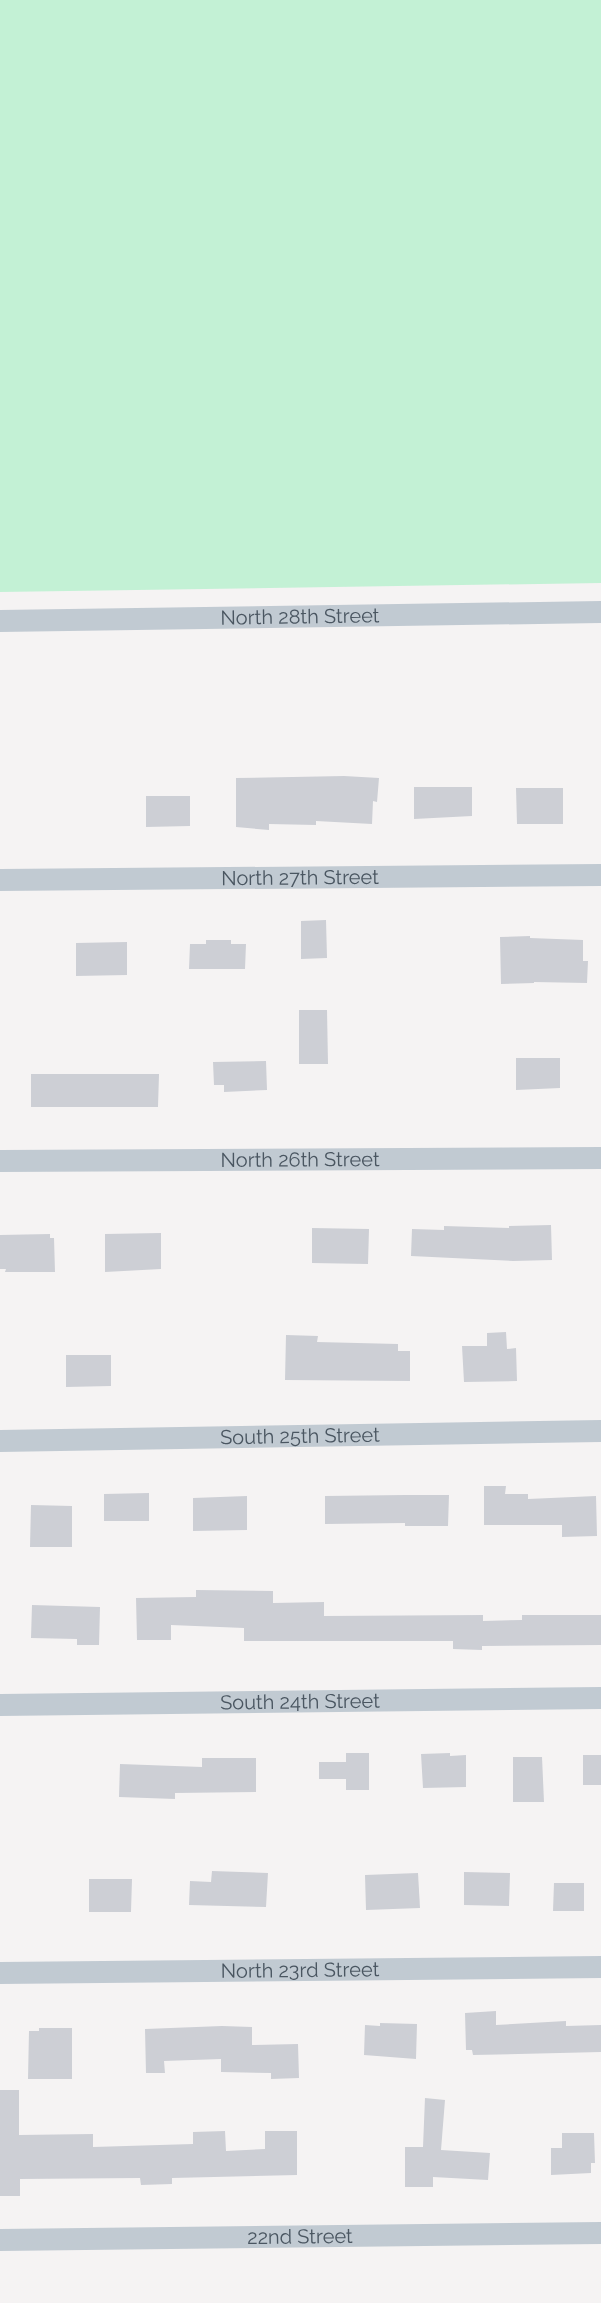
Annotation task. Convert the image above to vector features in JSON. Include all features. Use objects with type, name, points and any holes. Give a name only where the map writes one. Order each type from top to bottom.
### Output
[{"type":"street","name":"North 28th Street","points":[[0,621],[601,612]]},
{"type":"street","name":"North 27th Street","points":[[0,880],[601,875]]},
{"type":"street","name":"North 26th Street","points":[[0,1161],[601,1158]]},
{"type":"street","name":"South 25th Street","points":[[0,1441],[601,1431]]},
{"type":"street","name":"South 24th Street","points":[[0,1705],[601,1698]]},
{"type":"street","name":"North 23rd Street","points":[[0,1973],[601,1967]]},
{"type":"street","name":"22nd Street","points":[[0,2240],[601,2233]]},
{"type":"green space","points":[[0,0],[601,0],[601,583],[0,592]]},
{"type":"building","points":[[344,776],[379,778],[377,802],[373,801],[372,824],[316,821],[316,825],[269,824],[269,830],[236,827],[236,778]]},
{"type":"building","points":[[414,787],[472,787],[472,816],[414,819]]},
{"type":"building","points":[[516,788],[563,788],[563,824],[517,824]]},
{"type":"building","points":[[146,796],[190,796],[190,826],[146,827]]},
{"type":"building","points":[[326,920],[327,958],[301,959],[301,921]]},
{"type":"building","points":[[530,936],[530,938],[583,940],[583,961],[588,961],[587,983],[501,984],[500,937]]},
{"type":"building","points":[[206,940],[231,940],[231,944],[246,944],[245,969],[189,969],[190,944],[206,944]]},
{"type":"building","points":[[127,942],[127,975],[76,976],[76,943]]},
{"type":"building","points":[[299,1010],[327,1010],[328,1064],[299,1064]]},
{"type":"building","points":[[516,1058],[560,1058],[560,1088],[516,1090]]},
{"type":"building","points":[[266,1061],[267,1090],[224,1092],[224,1085],[214,1085],[213,1062]]},
{"type":"building","points":[[31,1074],[159,1074],[158,1107],[31,1107]]},
{"type":"building","points":[[551,1225],[552,1260],[513,1261],[411,1256],[412,1229],[444,1230],[444,1226],[509,1228],[509,1226]]},
{"type":"building","points":[[312,1228],[369,1229],[368,1264],[312,1263]]},
{"type":"building","points":[[161,1233],[161,1269],[105,1272],[105,1234]]},
{"type":"building","points":[[50,1234],[50,1238],[54,1238],[55,1272],[5,1272],[6,1269],[0,1269],[0,1235]]},
{"type":"building","points":[[506,1332],[507,1349],[516,1348],[517,1381],[464,1382],[462,1346],[487,1346],[487,1333]]},
{"type":"building","points":[[286,1335],[318,1336],[317,1342],[398,1344],[398,1351],[410,1351],[410,1381],[285,1380]]},
{"type":"building","points":[[66,1355],[111,1355],[111,1386],[66,1387]]},
{"type":"building","points":[[484,1486],[506,1486],[505,1494],[528,1494],[528,1499],[596,1496],[597,1536],[562,1537],[562,1525],[484,1525]]},
{"type":"building","points":[[149,1493],[149,1521],[104,1521],[104,1494]]},
{"type":"building","points":[[449,1495],[448,1526],[405,1526],[405,1523],[325,1524],[325,1496]]},
{"type":"building","points":[[247,1496],[247,1530],[193,1531],[193,1498]]},
{"type":"building","points":[[31,1505],[72,1506],[72,1547],[30,1547]]},
{"type":"building","points":[[196,1590],[273,1591],[273,1603],[324,1602],[324,1616],[483,1615],[483,1621],[522,1620],[522,1615],[601,1615],[601,1645],[482,1646],[482,1650],[453,1649],[453,1641],[244,1641],[244,1628],[171,1625],[171,1640],[137,1640],[136,1598],[196,1597]]},
{"type":"building","points":[[32,1605],[100,1607],[99,1645],[77,1645],[77,1639],[31,1638]]},
{"type":"building","points":[[346,1753],[369,1753],[369,1790],[346,1790],[346,1779],[319,1779],[319,1762],[346,1762]]},
{"type":"building","points":[[450,1753],[450,1756],[466,1755],[466,1787],[423,1788],[421,1754]]},
{"type":"building","points":[[583,1755],[601,1755],[601,1785],[583,1785]]},
{"type":"building","points":[[513,1757],[542,1757],[544,1802],[513,1802]]},
{"type":"building","points":[[202,1758],[256,1758],[256,1792],[175,1793],[175,1799],[119,1797],[120,1764],[202,1767]]},
{"type":"building","points":[[212,1871],[268,1873],[266,1907],[189,1905],[190,1881],[211,1882]]},
{"type":"building","points":[[464,1872],[510,1873],[509,1906],[464,1905]]},
{"type":"building","points":[[418,1873],[420,1908],[366,1910],[365,1875]]},
{"type":"building","points":[[89,1879],[132,1879],[131,1912],[89,1912]]},
{"type":"building","points":[[554,1883],[584,1883],[584,1911],[553,1911]]},
{"type":"building","points":[[496,2011],[496,2025],[566,2021],[566,2026],[601,2025],[601,2052],[473,2055],[472,2050],[466,2050],[465,2013]]},
{"type":"building","points":[[380,2023],[417,2024],[416,2059],[364,2055],[365,2025],[380,2026]]},
{"type":"building","points":[[252,2027],[252,2045],[298,2044],[299,2078],[271,2079],[271,2073],[221,2072],[221,2059],[164,2061],[165,2073],[146,2073],[145,2029]]},
{"type":"building","points":[[39,2028],[72,2028],[72,2079],[28,2079],[29,2031],[39,2031]]},
{"type":"building","points":[[0,2090],[19,2090],[19,2135],[93,2134],[93,2147],[193,2144],[193,2132],[225,2131],[226,2151],[265,2149],[265,2131],[297,2131],[297,2175],[172,2178],[172,2184],[141,2185],[140,2178],[20,2179],[20,2196],[0,2196]]},
{"type":"building","points":[[425,2098],[445,2100],[441,2150],[490,2153],[488,2180],[433,2177],[433,2187],[405,2187],[405,2147],[423,2147]]},
{"type":"building","points":[[562,2133],[594,2133],[595,2163],[591,2163],[591,2173],[551,2175],[551,2148],[562,2148]]}]
